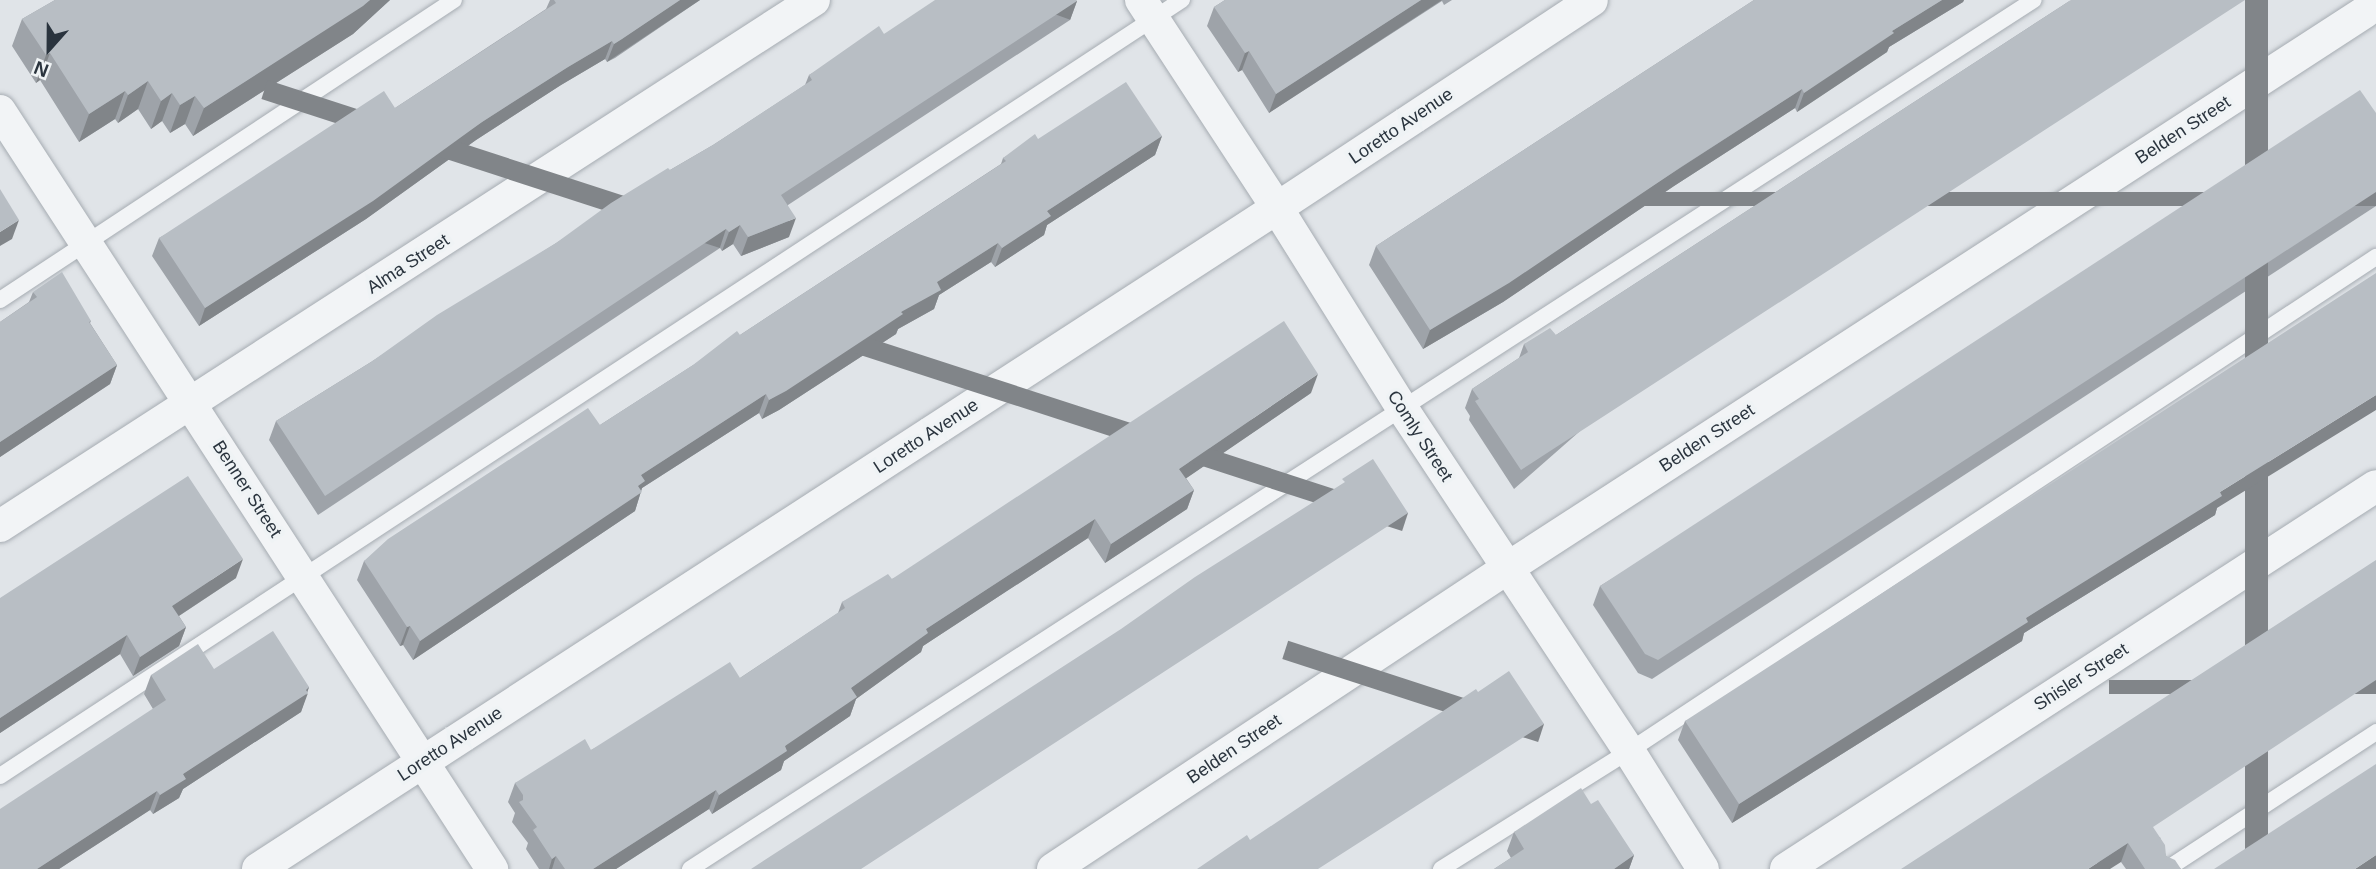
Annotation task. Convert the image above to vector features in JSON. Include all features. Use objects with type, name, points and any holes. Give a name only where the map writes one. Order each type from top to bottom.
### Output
[{"type":"street","name":"Alma Street","points":[[0,526],[814,0]]},
{"type":"street","name":"Loretto Avenue","points":[[258,869],[1277,208],[1592,0]]},
{"type":"street","name":"Comly Street","points":[[1147,9],[1506,569],[1629,751],[1703,869]]},
{"type":"street","name":"Belden Street","points":[[1053,869],[1506,569],[2366,14]]},
{"type":"street","name":"Benner Street","points":[[0,110],[492,869]]},
{"type":"street","name":"Shisler Street","points":[[1786,869],[2376,486]]},
{"type":"lane","points":[[0,300],[454,0]]},
{"type":"lane","points":[[0,776],[303,576],[1147,9],[1182,0]]},
{"type":"lane","points":[[690,869],[2034,0]]},
{"type":"lane","points":[[1441,869],[1629,751],[2376,257]]},
{"type":"lane","points":[[2167,869],[2376,732]]},
{"type":"building","points":[[55,0],[370,0],[204,108],[195,96],[180,105],[172,93],[161,101],[148,81],[128,95],[125,91],[89,114],[50,53],[46,55],[22,19]]},
{"type":"building","points":[[554,0],[680,0],[614,44],[612,41],[568,67],[482,122],[373,201],[205,308],[159,238],[384,91],[395,108],[556,3]]},
{"type":"building","points":[[935,0],[1077,1],[781,195],[796,218],[748,237],[740,225],[729,232],[726,229],[325,496],[276,421],[371,362],[437,315],[556,243],[611,203],[668,168],[670,170],[713,145],[812,80],[809,75],[879,26],[884,34]]},
{"type":"building","points":[[1225,0],[1421,0],[1276,94],[1249,51],[1245,53],[1214,7]]},
{"type":"building","points":[[1754,0],[1942,0],[1892,31],[1894,33],[1804,93],[1802,89],[1509,283],[1430,330],[1376,246]]},
{"type":"building","points":[[2071,0],[2245,0],[1521,470],[1475,401],[1479,399],[1472,389],[1528,352],[1524,344],[1550,328],[1556,335]]},
{"type":"building","points":[[1126,82],[1162,136],[1047,211],[1051,216],[1002,248],[998,243],[937,282],[941,290],[901,312],[903,314],[786,391],[769,400],[766,394],[641,475],[645,481],[638,486],[642,492],[420,641],[410,626],[407,627],[364,561],[388,539],[588,408],[600,425],[693,365],[737,331],[740,335],[1006,161],[1003,158],[1035,134],[1038,139]]},
{"type":"building","points":[[2360,90],[2376,113],[2376,192],[1658,660],[1645,654],[1600,586]]},
{"type":"building","points":[[0,189],[19,220],[0,232]]},
{"type":"building","points":[[62,272],[91,321],[89,322],[117,365],[0,442],[0,322],[37,297],[33,292]]},
{"type":"building","points":[[2376,273],[2376,395],[2220,492],[2222,496],[2026,618],[2028,622],[1739,804],[1685,721]]},
{"type":"building","points":[[1284,321],[1318,374],[1179,469],[1194,490],[1111,544],[1095,519],[926,629],[928,633],[851,688],[857,697],[785,746],[787,751],[719,795],[716,790],[593,869],[565,869],[556,856],[552,859],[533,830],[537,827],[519,802],[523,800],[523,795],[515,783],[585,739],[591,750],[730,662],[740,678],[845,608],[842,602],[888,574],[892,579]]},
{"type":"building","points":[[1373,459],[1408,513],[861,869],[751,869],[1121,629],[1195,577],[1345,482],[1342,479]]},
{"type":"building","points":[[188,476],[243,559],[172,606],[186,627],[140,657],[127,635],[0,718],[0,598]]},
{"type":"building","points":[[2376,560],[2376,680],[2153,827],[2165,845],[2166,856],[2175,860],[2181,869],[2145,869],[2128,843],[2088,869],[1901,869]]},
{"type":"building","points":[[273,631],[309,687],[306,690],[308,693],[183,774],[186,779],[160,795],[157,791],[37,869],[0,869],[0,809],[166,700],[151,675],[198,644],[214,669]]},
{"type":"building","points":[[1509,671],[1544,724],[1318,869],[1197,869],[1247,835],[1250,840],[1476,689],[1478,692]]},
{"type":"building","points":[[2376,764],[2376,855],[2355,869],[2214,869]]},
{"type":"building","points":[[1581,788],[1591,804],[1598,800],[1634,855],[1614,869],[1494,869],[1524,849],[1514,832]]}]
